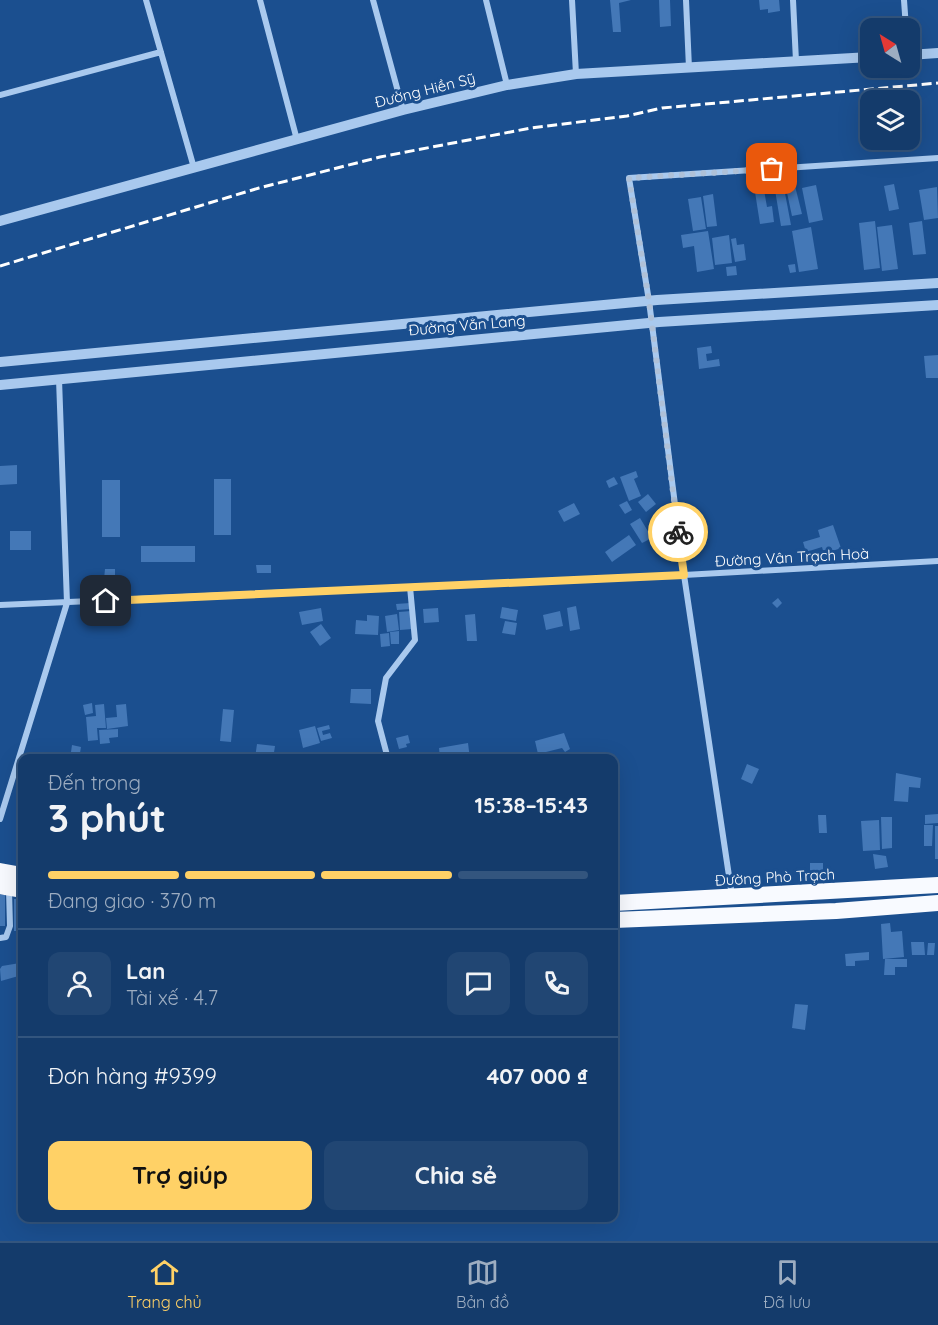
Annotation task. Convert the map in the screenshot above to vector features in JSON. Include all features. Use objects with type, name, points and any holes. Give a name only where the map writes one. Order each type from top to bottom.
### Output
[{"type":"highway","points":[[0,872],[18,874]]},
{"type":"highway","name":"Đường Phò Trạch","points":[[618,903],[938,885]]},
{"type":"highway","points":[[834,892],[836,911]]},
{"type":"highway","points":[[618,920],[836,911],[938,903]]},
{"type":"street","points":[[147,0],[194,168]]},
{"type":"street","points":[[260,0],[297,140]]},
{"type":"street","points":[[372,0],[403,110]]},
{"type":"street","points":[[486,0],[507,85]]},
{"type":"street","points":[[572,0],[576,74]]},
{"type":"street","points":[[686,0],[689,68]]},
{"type":"street","points":[[793,0],[796,61]]},
{"type":"street","points":[[904,0],[905,18]]},
{"type":"street","points":[[0,95],[161,52]]},
{"type":"street","points":[[920,54],[938,53]]},
{"type":"street","name":"Đường Hiền Sỹ","points":[[0,221],[403,110],[507,85],[576,74],[860,58]]},
{"type":"street","points":[[732,897],[684,575],[649,301],[629,178],[938,158]]},
{"type":"street","name":"Đường Văn Lang","points":[[0,362],[649,301],[938,283]]},
{"type":"street","name":"Đường Văn Lang","points":[[0,385],[650,323],[938,305]]},
{"type":"street","points":[[20,754],[67,603],[59,379]]},
{"type":"street","name":"Đường Vân Trạch Hoà","points":[[0,605],[684,575],[938,561]]},
{"type":"street","points":[[387,754],[378,721],[388,673],[415,640],[410,587]]},
{"type":"street","points":[[0,819],[18,761]]},
{"type":"street","points":[[0,938],[6,937],[9,931],[10,888]]},
{"type":"building","points":[[610,0],[631,0],[619,3],[621,32],[613,32]]},
{"type":"building","points":[[659,0],[670,0],[671,26],[660,27]]},
{"type":"building","points":[[759,0],[779,0],[780,11],[768,13],[768,9],[760,10]]},
{"type":"building","points":[[894,184],[899,209],[889,211],[884,186]]},
{"type":"building","points":[[816,185],[823,220],[809,223],[802,188]]},
{"type":"building","points":[[795,186],[802,214],[792,216],[786,188]]},
{"type":"building","points":[[937,187],[938,218],[924,220],[919,190]]},
{"type":"building","points":[[784,188],[791,225],[781,226],[775,190]]},
{"type":"building","points":[[764,190],[767,207],[772,206],[774,222],[760,224],[755,192]]},
{"type":"building","points":[[713,194],[717,226],[707,227],[703,196]]},
{"type":"building","points":[[701,197],[706,229],[693,231],[688,199]]},
{"type":"building","points":[[875,221],[880,268],[864,270],[859,223]]},
{"type":"building","points":[[922,221],[926,254],[913,255],[909,223]]},
{"type":"building","points":[[892,225],[898,269],[882,271],[877,227]]},
{"type":"building","points":[[811,227],[818,269],[799,272],[792,231]]},
{"type":"building","points":[[708,231],[714,269],[697,272],[694,246],[683,248],[681,235]]},
{"type":"building","points":[[729,235],[732,263],[715,265],[712,238]]},
{"type":"building","points":[[736,238],[737,245],[744,244],[746,260],[735,262],[731,239]]},
{"type":"building","points":[[795,264],[796,272],[790,273],[788,265]]},
{"type":"building","points":[[736,266],[737,275],[727,276],[726,267]]},
{"type":"building","points":[[711,346],[712,353],[706,354],[707,361],[719,359],[720,366],[699,369],[697,348]]},
{"type":"building","points":[[938,355],[938,378],[926,378],[924,356]]},
{"type":"building","points":[[17,465],[17,484],[0,485],[0,466]]},
{"type":"building","points":[[636,471],[638,477],[634,479],[641,496],[629,501],[620,477]]},
{"type":"building","points":[[614,477],[618,484],[609,488],[606,481]]},
{"type":"building","points":[[214,479],[231,479],[231,535],[214,535]]},
{"type":"building","points":[[102,480],[120,480],[120,537],[102,537]]},
{"type":"building","points":[[648,494],[656,504],[646,512],[638,502]]},
{"type":"building","points":[[627,501],[632,510],[625,514],[619,505]]},
{"type":"building","points":[[574,503],[580,514],[564,522],[558,511]]},
{"type":"building","points":[[640,518],[652,538],[642,543],[630,524]]},
{"type":"building","points":[[833,525],[841,548],[824,554],[822,547],[806,552],[803,542],[820,537],[818,530]]},
{"type":"building","points":[[10,531],[31,531],[31,550],[10,550]]},
{"type":"building","points":[[629,535],[636,545],[612,562],[605,552]]},
{"type":"building","points":[[141,546],[195,546],[195,562],[141,562]]},
{"type":"building","points":[[256,565],[271,565],[271,573],[257,573]]},
{"type":"building","points":[[105,569],[115,569],[115,579],[104,579]]},
{"type":"building","points":[[778,598],[782,603],[777,608],[772,603]]},
{"type":"building","points":[[410,603],[411,609],[397,610],[396,604]]},
{"type":"building","points":[[576,606],[580,629],[570,631],[567,608]]},
{"type":"building","points":[[502,607],[518,610],[516,621],[500,618]]},
{"type":"building","points":[[321,608],[323,621],[302,625],[299,612]]},
{"type":"building","points":[[438,608],[439,622],[424,623],[423,609]]},
{"type":"building","points":[[411,611],[412,629],[400,630],[399,612]]},
{"type":"building","points":[[560,611],[563,626],[546,630],[543,615]]},
{"type":"building","points":[[397,614],[399,630],[387,632],[385,616]]},
{"type":"building","points":[[475,614],[477,641],[467,641],[465,615]]},
{"type":"building","points":[[367,615],[379,616],[378,635],[355,634],[356,620],[367,621]]},
{"type":"building","points":[[505,621],[517,623],[515,635],[502,633]]},
{"type":"building","points":[[321,624],[331,638],[320,646],[310,632]]},
{"type":"building","points":[[399,631],[399,644],[391,644],[390,632]]},
{"type":"building","points":[[389,633],[390,646],[381,647],[380,634]]},
{"type":"building","points":[[351,689],[371,689],[371,704],[350,703]]},
{"type":"building","points":[[92,703],[93,713],[85,715],[83,705]]},
{"type":"building","points":[[104,704],[106,728],[97,728],[98,740],[88,741],[86,717],[96,716],[95,705]]},
{"type":"building","points":[[126,704],[128,726],[107,729],[106,718],[117,717],[116,705]]},
{"type":"building","points":[[223,709],[234,710],[231,742],[220,741]]},
{"type":"building","points":[[329,725],[330,729],[322,731],[323,735],[330,733],[332,738],[321,741],[317,728]]},
{"type":"building","points":[[315,726],[320,743],[303,748],[299,730]]},
{"type":"building","points":[[118,729],[118,737],[109,738],[110,743],[100,744],[99,730]]},
{"type":"building","points":[[564,733],[570,749],[565,752],[562,748],[538,754],[535,741]]},
{"type":"building","points":[[408,735],[410,743],[406,744],[407,747],[399,749],[396,738]]},
{"type":"building","points":[[468,743],[469,754],[440,754],[439,748]]},
{"type":"building","points":[[257,744],[275,746],[274,754],[256,754]]},
{"type":"building","points":[[72,745],[81,747],[80,753],[85,753],[85,754],[71,754]]},
{"type":"building","points":[[747,764],[759,769],[752,784],[741,779]]},
{"type":"building","points":[[896,773],[921,778],[920,788],[909,787],[908,802],[894,801]]},
{"type":"building","points":[[938,814],[938,823],[925,824],[925,815]]},
{"type":"building","points":[[818,815],[826,815],[827,833],[819,833]]},
{"type":"building","points":[[881,817],[892,817],[892,848],[882,849]]},
{"type":"building","points":[[879,820],[880,850],[863,851],[861,821]]},
{"type":"building","points":[[924,825],[933,825],[932,846],[924,846]]},
{"type":"building","points":[[935,826],[938,826],[938,859],[935,859]]},
{"type":"building","points":[[873,854],[886,856],[888,867],[875,869]]},
{"type":"building","points":[[810,863],[823,863],[823,874],[810,874]]},
{"type":"building","points":[[0,895],[5,895],[5,926],[0,926]]},
{"type":"building","points":[[14,899],[18,899],[18,931],[14,931]]},
{"type":"building","points":[[890,923],[891,932],[902,931],[904,957],[883,959],[881,924]]},
{"type":"building","points":[[911,942],[924,942],[925,955],[912,955]]},
{"type":"building","points":[[928,943],[935,943],[934,955],[927,955]]},
{"type":"building","points":[[869,952],[869,960],[855,961],[855,966],[846,966],[845,954]]},
{"type":"building","points":[[885,959],[907,959],[907,967],[895,967],[895,975],[884,975]]},
{"type":"building","points":[[18,963],[18,976],[1,981],[2,966]]},
{"type":"building","points":[[795,1004],[808,1005],[805,1030],[792,1028]]},
{"type":"railway","points":[[0,266],[259,188],[380,157],[531,128],[627,116],[662,108],[938,83]]},
{"type":"way so far","points":[[678,532],[649,301],[629,178],[772,169]]},
{"type":"route","points":[[106,601],[684,575],[678,532]]}]
